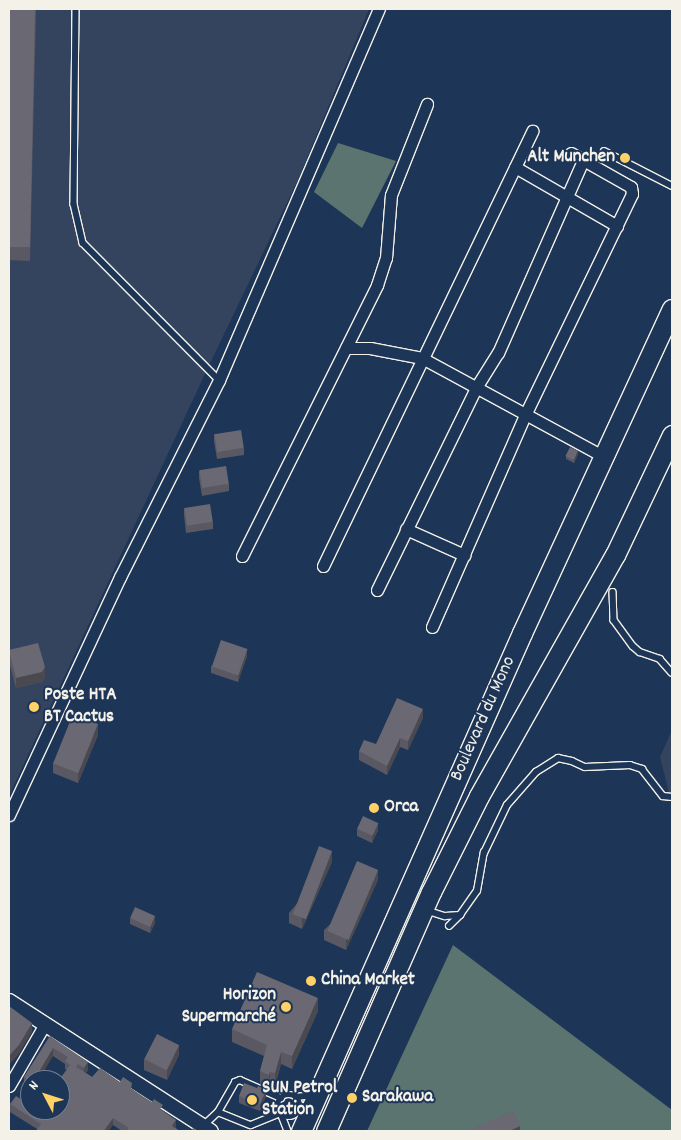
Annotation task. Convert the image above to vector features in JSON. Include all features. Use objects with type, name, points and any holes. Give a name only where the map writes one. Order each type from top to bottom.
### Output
[{"type":"highway","name":"Boulevard du Mono","points":[[301,1131],[522,633],[672,309]]},
{"type":"highway","name":"Boulevard du Mono","points":[[326,1131],[423,910],[492,769],[615,555],[672,435]]},
{"type":"street","points":[[9,815],[120,577],[219,380],[379,9]]},
{"type":"street","points":[[242,556],[377,285],[386,258],[391,195],[427,104]]},
{"type":"street","points":[[324,566],[532,131]]},
{"type":"street","points":[[432,627],[526,415],[618,226],[633,190],[571,154]]},
{"type":"street","points":[[377,590],[477,386],[498,353],[584,160]]},
{"type":"street","points":[[515,167],[618,226]]},
{"type":"street","points":[[346,348],[370,348],[422,358],[477,386],[604,457]]},
{"type":"street","points":[[406,529],[464,556]]},
{"type":"street","points":[[9,1001],[207,1129]]},
{"type":"street","points":[[9,1086],[45,1024]]},
{"type":"lane","points":[[76,9],[74,204],[82,243],[219,380]]},
{"type":"lane","points":[[604,151],[672,186]]},
{"type":"lane","points":[[613,592],[614,620],[633,646],[640,652],[660,659],[672,673]]},
{"type":"lane","points":[[449,926],[460,915],[476,890],[484,853],[506,805],[536,772],[558,758],[586,767],[630,765],[642,769],[663,796],[672,797]]},
{"type":"lane","points":[[423,910],[445,916],[460,915]]},
{"type":"lane","points":[[207,1129],[218,1112],[231,1085],[240,1080],[281,1098]]},
{"type":"lane","points":[[288,1131],[278,1106],[281,1098],[288,1094],[296,1097],[318,1094]]},
{"type":"lane","points":[[281,1113],[288,1117],[297,1113],[300,1106],[296,1097]]},
{"type":"lane","points":[[218,1112],[251,1125]]},
{"type":"lane","points":[[248,1131],[251,1125],[281,1113]]},
{"type":"shaded area","points":[[9,9],[369,9],[297,182],[203,378],[9,796]]},
{"type":"shaded area","points":[[672,730],[672,805],[660,757]]},
{"type":"green space","points":[[338,143],[396,161],[362,228],[314,192]]},
{"type":"green space","points":[[453,945],[672,1110],[672,1131],[367,1131]]},
{"type":"building","points":[[9,9],[35,9],[30,247],[9,247]]},
{"type":"building","points":[[241,430],[244,448],[217,452],[214,434]]},
{"type":"building","points":[[570,447],[578,451],[573,460],[565,456]]},
{"type":"building","points":[[226,466],[229,484],[202,488],[199,470]]},
{"type":"building","points":[[210,504],[213,522],[187,526],[184,508]]},
{"type":"building","points":[[221,640],[247,649],[238,676],[212,666]]},
{"type":"building","points":[[38,643],[45,667],[42,672],[16,678],[9,650]]},
{"type":"building","points":[[397,698],[423,709],[408,741],[400,738],[387,766],[359,751],[364,740],[376,744]]},
{"type":"building","points":[[73,714],[98,724],[78,773],[53,763]]},
{"type":"building","points":[[363,816],[378,823],[372,836],[357,829]]},
{"type":"building","points":[[319,846],[332,851],[306,919],[293,914]]},
{"type":"building","points":[[357,861],[378,870],[348,940],[327,931]]},
{"type":"building","points":[[135,907],[155,916],[150,927],[130,918]]},
{"type":"building","points":[[257,972],[318,998],[292,1056],[281,1052],[275,1073],[270,1072],[269,1075],[260,1071],[267,1045],[232,1029]]},
{"type":"building","points":[[9,1006],[32,1023],[19,1045],[9,1056]]},
{"type":"building","points":[[157,1034],[179,1045],[167,1070],[144,1059]]},
{"type":"building","points":[[50,1036],[88,1062],[84,1068],[78,1064],[76,1067],[92,1077],[100,1068],[120,1082],[123,1077],[132,1083],[131,1089],[152,1102],[154,1099],[163,1105],[160,1109],[176,1120],[172,1126],[180,1131],[126,1131],[129,1128],[113,1118],[104,1131],[36,1131],[41,1124],[35,1120],[70,1120],[70,1070],[66,1070],[70,1065],[65,1061],[68,1057],[53,1048],[40,1070],[28,1070]]},
{"type":"building","points":[[244,1083],[266,1090],[260,1104],[239,1096]]},
{"type":"building","points":[[16,1096],[20,1099],[20,1110],[10,1104]]},
{"type":"building","points":[[513,1111],[520,1126],[509,1131],[467,1131]]},
{"type":"place","name":"Alt Munchen","points":[[625,158]]},
{"type":"place","name":"Poste HTA BT Cactus","points":[[34,707]]},
{"type":"place","name":"Orca","points":[[374,808]]},
{"type":"place","name":"China Market","points":[[311,981]]},
{"type":"place","name":"Horizon Supermarché","points":[[286,1007]]},
{"type":"place","name":"Sarakawa","points":[[352,1098]]},
{"type":"place","name":"SUN Petrol Station","points":[[252,1100]]}]
